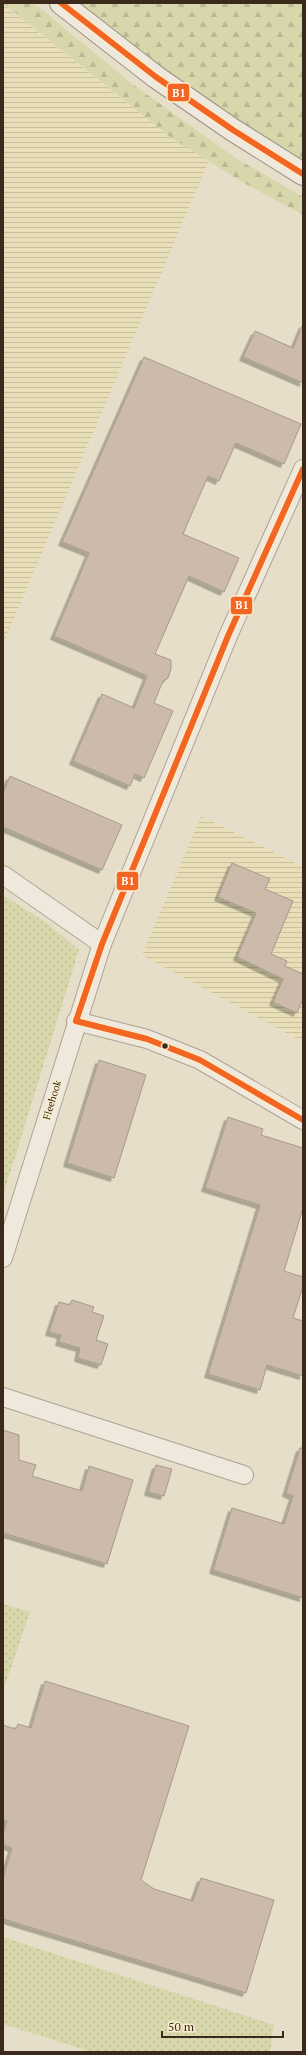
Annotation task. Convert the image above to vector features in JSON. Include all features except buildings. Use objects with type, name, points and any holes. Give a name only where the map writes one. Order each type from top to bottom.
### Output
[{"type":"street","points":[[67,8],[156,77],[233,130],[303,174]]},
{"type":"street","name":"Fleehook","points":[[3,1258],[76,1020],[102,944],[228,636],[303,470]]},
{"type":"street","points":[[3,875],[102,944]]},
{"type":"street","points":[[76,1020],[147,1039],[200,1060],[303,1120]]},
{"type":"street","points":[[3,1397],[244,1475]]},
{"type":"shaded area","points":[[3,4],[169,136],[209,161],[3,644]]},
{"type":"shaded area","points":[[201,816],[303,867],[303,1042],[142,955]]},
{"type":"green space","points":[[3,3],[34,3],[131,83],[234,157],[303,197],[303,215],[242,182],[169,136]]},
{"type":"green space","points":[[67,3],[303,3],[303,166]]},
{"type":"green space","points":[[3,895],[48,924],[79,950],[3,1196]]},
{"type":"green space","points":[[3,1604],[30,1612],[3,1691]]},
{"type":"green space","points":[[3,1937],[274,2025],[270,2052],[92,2052],[3,2024]]},
{"type":"transit line","name":"B1","points":[[61,3],[156,77],[233,130],[303,174]]},
{"type":"transit line","name":"B1","points":[[76,1021],[102,944],[228,636],[303,469]]},
{"type":"transit line","name":"B1","points":[[76,1021],[147,1039],[200,1060],[303,1120]]}]
